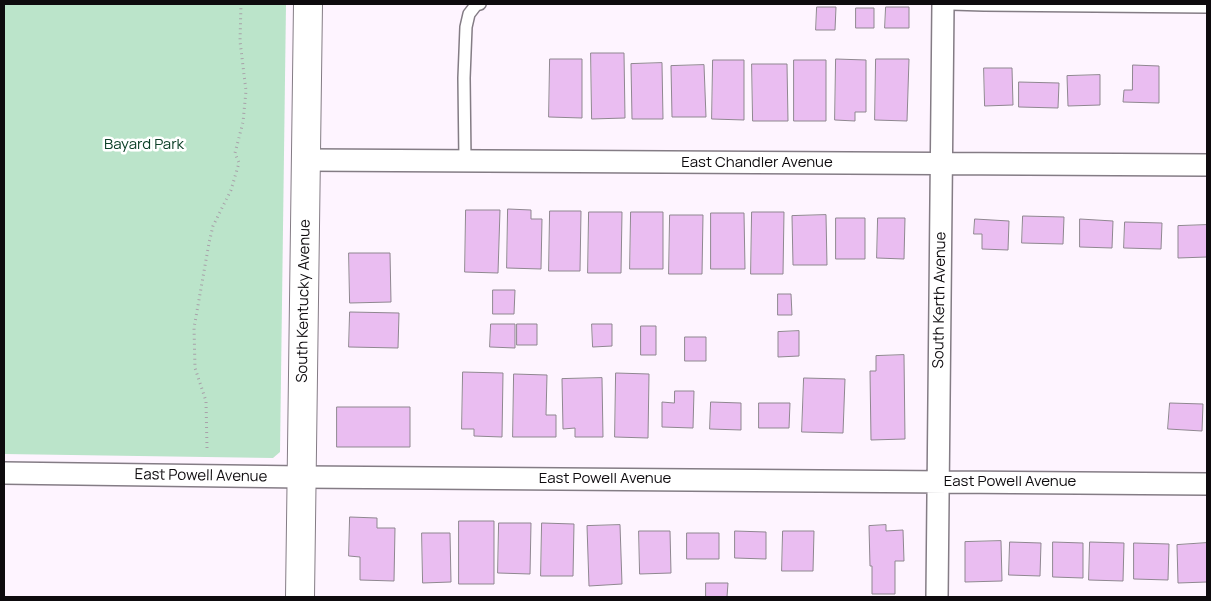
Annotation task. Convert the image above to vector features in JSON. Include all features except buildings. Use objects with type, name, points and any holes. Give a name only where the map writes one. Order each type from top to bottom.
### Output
[{"type":"street","name":"South Kentucky Avenue","points":[[300,597],[308,4]]},
{"type":"street","name":"South Kerth Avenue","points":[[937,597],[943,4]]},
{"type":"street","name":"East Chandler Avenue","points":[[306,160],[1207,165]]},
{"type":"street","name":"East Powell Avenue","points":[[4,473],[1207,484]]},
{"type":"lane","points":[[465,161],[464,78],[466,27],[468,14],[476,5],[480,4]]},
{"type":"lane","points":[[951,4],[1207,7]]},
{"type":"path","points":[[207,448],[206,402],[195,368],[194,328],[213,226],[231,190],[239,163],[235,153],[243,122],[246,91],[240,41],[241,4]]},
{"type":"green space","name":"Bayard Park","points":[[4,4],[286,4],[280,452],[273,458],[4,454]]}]
